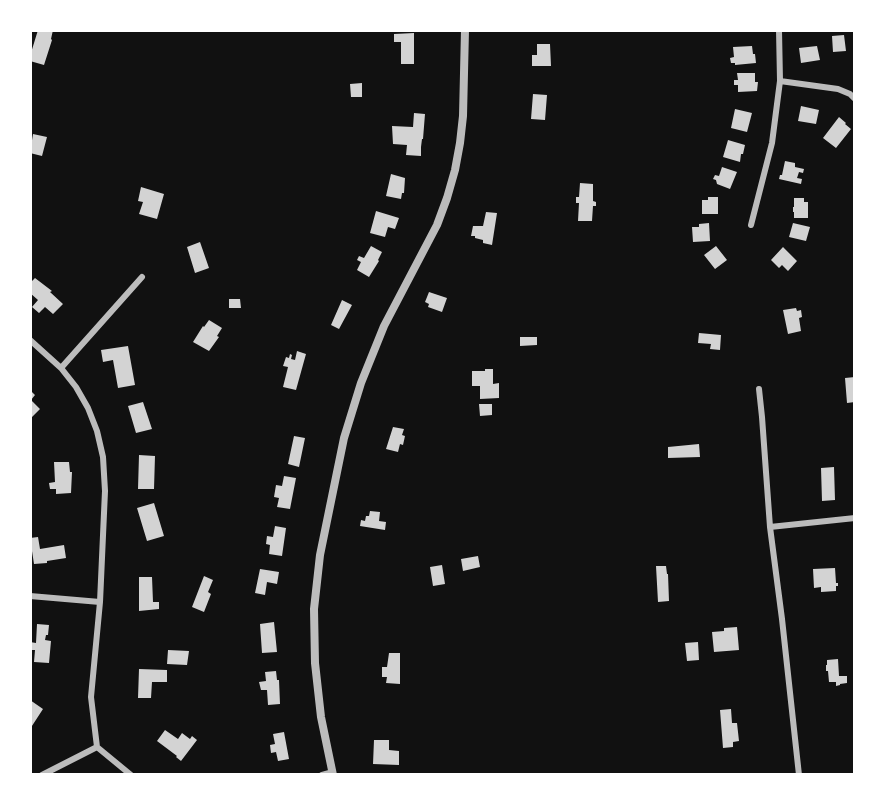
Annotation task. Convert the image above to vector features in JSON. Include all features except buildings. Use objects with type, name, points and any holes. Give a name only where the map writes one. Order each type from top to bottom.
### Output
[{"type":"street","points":[[322,775],[333,774],[321,717],[315,663],[314,609],[320,555],[344,438],[360,383],[384,326],[437,225],[455,170],[463,116],[465,30]]},
{"type":"street","points":[[751,225],[772,143],[780,81],[779,30]]},
{"type":"street","points":[[780,81],[838,89],[855,99]]},
{"type":"street","points":[[61,368],[142,277]]},
{"type":"street","points":[[30,340],[61,368],[76,387],[97,431],[103,457],[105,490],[100,602],[91,697],[97,747],[131,775]]},
{"type":"street","points":[[759,389],[770,527],[799,775]]},
{"type":"street","points":[[770,527],[855,518]]},
{"type":"street","points":[[30,596],[100,602]]},
{"type":"street","points":[[42,775],[97,747]]}]
